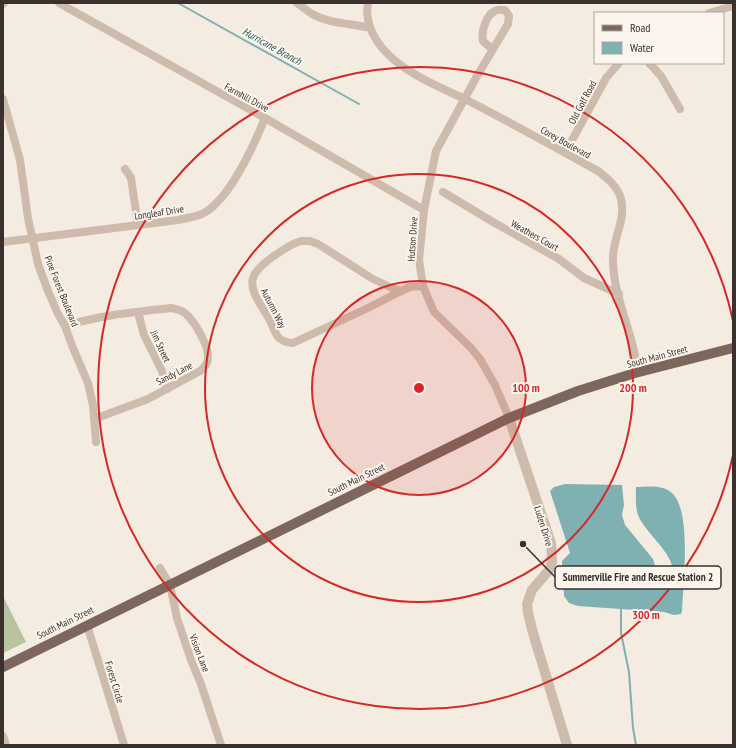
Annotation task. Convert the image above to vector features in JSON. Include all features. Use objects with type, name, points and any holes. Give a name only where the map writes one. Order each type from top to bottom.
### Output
[{"type":"main road","name":"South Main Street","points":[[3,666],[508,418],[578,391],[635,373],[733,348]]},
{"type":"street","name":"Farmhill Drive","points":[[60,3],[265,118],[424,210]]},
{"type":"street","points":[[297,3],[313,14],[322,18],[342,24],[358,25],[370,28]]},
{"type":"street","name":"Corey Boulevard","points":[[368,3],[367,16],[370,28],[381,46],[393,59],[422,78],[598,171],[606,177],[617,190],[621,197],[622,222],[614,246],[614,272],[635,356],[635,373]]},
{"type":"street","points":[[712,12],[733,6]]},
{"type":"street","name":"Hutson Drive","points":[[492,49],[483,41],[484,28],[493,12],[496,10],[504,10],[509,16],[508,24],[492,49],[436,151],[424,210],[419,260],[423,286],[431,306],[438,316],[470,347],[480,359],[495,385],[508,418]]},
{"type":"street","name":"Old Golf Road","points":[[565,153],[606,78],[618,64]]},
{"type":"street","points":[[650,64],[660,76],[680,109]]},
{"type":"street","name":"Pine Forest Boulevard","points":[[3,99],[20,160],[32,238],[38,264],[48,291],[65,326],[88,383],[93,405],[96,442]]},
{"type":"street","name":"Longleaf Drive","points":[[3,242],[138,225],[191,217],[201,214],[214,206],[225,194],[245,160],[265,118]]},
{"type":"street","points":[[125,169],[131,178],[138,225]]},
{"type":"street","name":"Weathers Court","points":[[443,192],[559,260],[584,278],[619,294]]},
{"type":"street","name":"Autumn Way","points":[[401,291],[390,288],[373,279],[318,244],[306,240],[291,245],[258,269],[254,275],[252,284],[258,300],[276,333],[281,340],[287,343],[293,343],[410,287],[423,286]]},
{"type":"street","name":"Sandy Lane","points":[[94,419],[137,404],[167,389],[204,368],[208,359],[207,349],[196,328],[182,311],[171,308],[138,312]]},
{"type":"street","points":[[65,326],[87,320],[138,312]]},
{"type":"street","name":"Jim Street","points":[[138,312],[144,334],[164,375],[167,389]]},
{"type":"street","name":"Luden Drive","points":[[508,418],[551,543],[552,562],[550,569],[532,590],[527,604],[533,633],[567,745]]},
{"type":"street","name":"Vision Lane","points":[[160,568],[170,585],[176,618],[201,684],[221,745]]},
{"type":"street","name":"Forest Circle","points":[[87,625],[124,745]]},
{"type":"street","points":[[3,736],[6,745]]},
{"type":"green space","points":[[3,596],[26,642],[3,653]]},
{"type":"water","points":[[565,484],[622,485],[624,505],[622,515],[625,525],[653,559],[660,579],[668,578],[673,572],[672,565],[669,557],[646,529],[638,515],[636,505],[636,487],[659,487],[672,493],[678,502],[682,515],[684,531],[685,567],[681,614],[674,615],[664,612],[578,606],[569,603],[564,596],[562,561],[570,553],[550,491],[554,487]]},
{"type":"waterway","name":"Hurricane Branch","points":[[178,3],[359,104]]},
{"type":"waterway","points":[[621,608],[621,633],[629,672],[633,728],[636,745]]},
{"type":"place","name":"Summerville Fire and Rescue Station 2","points":[[523,544]]}]
